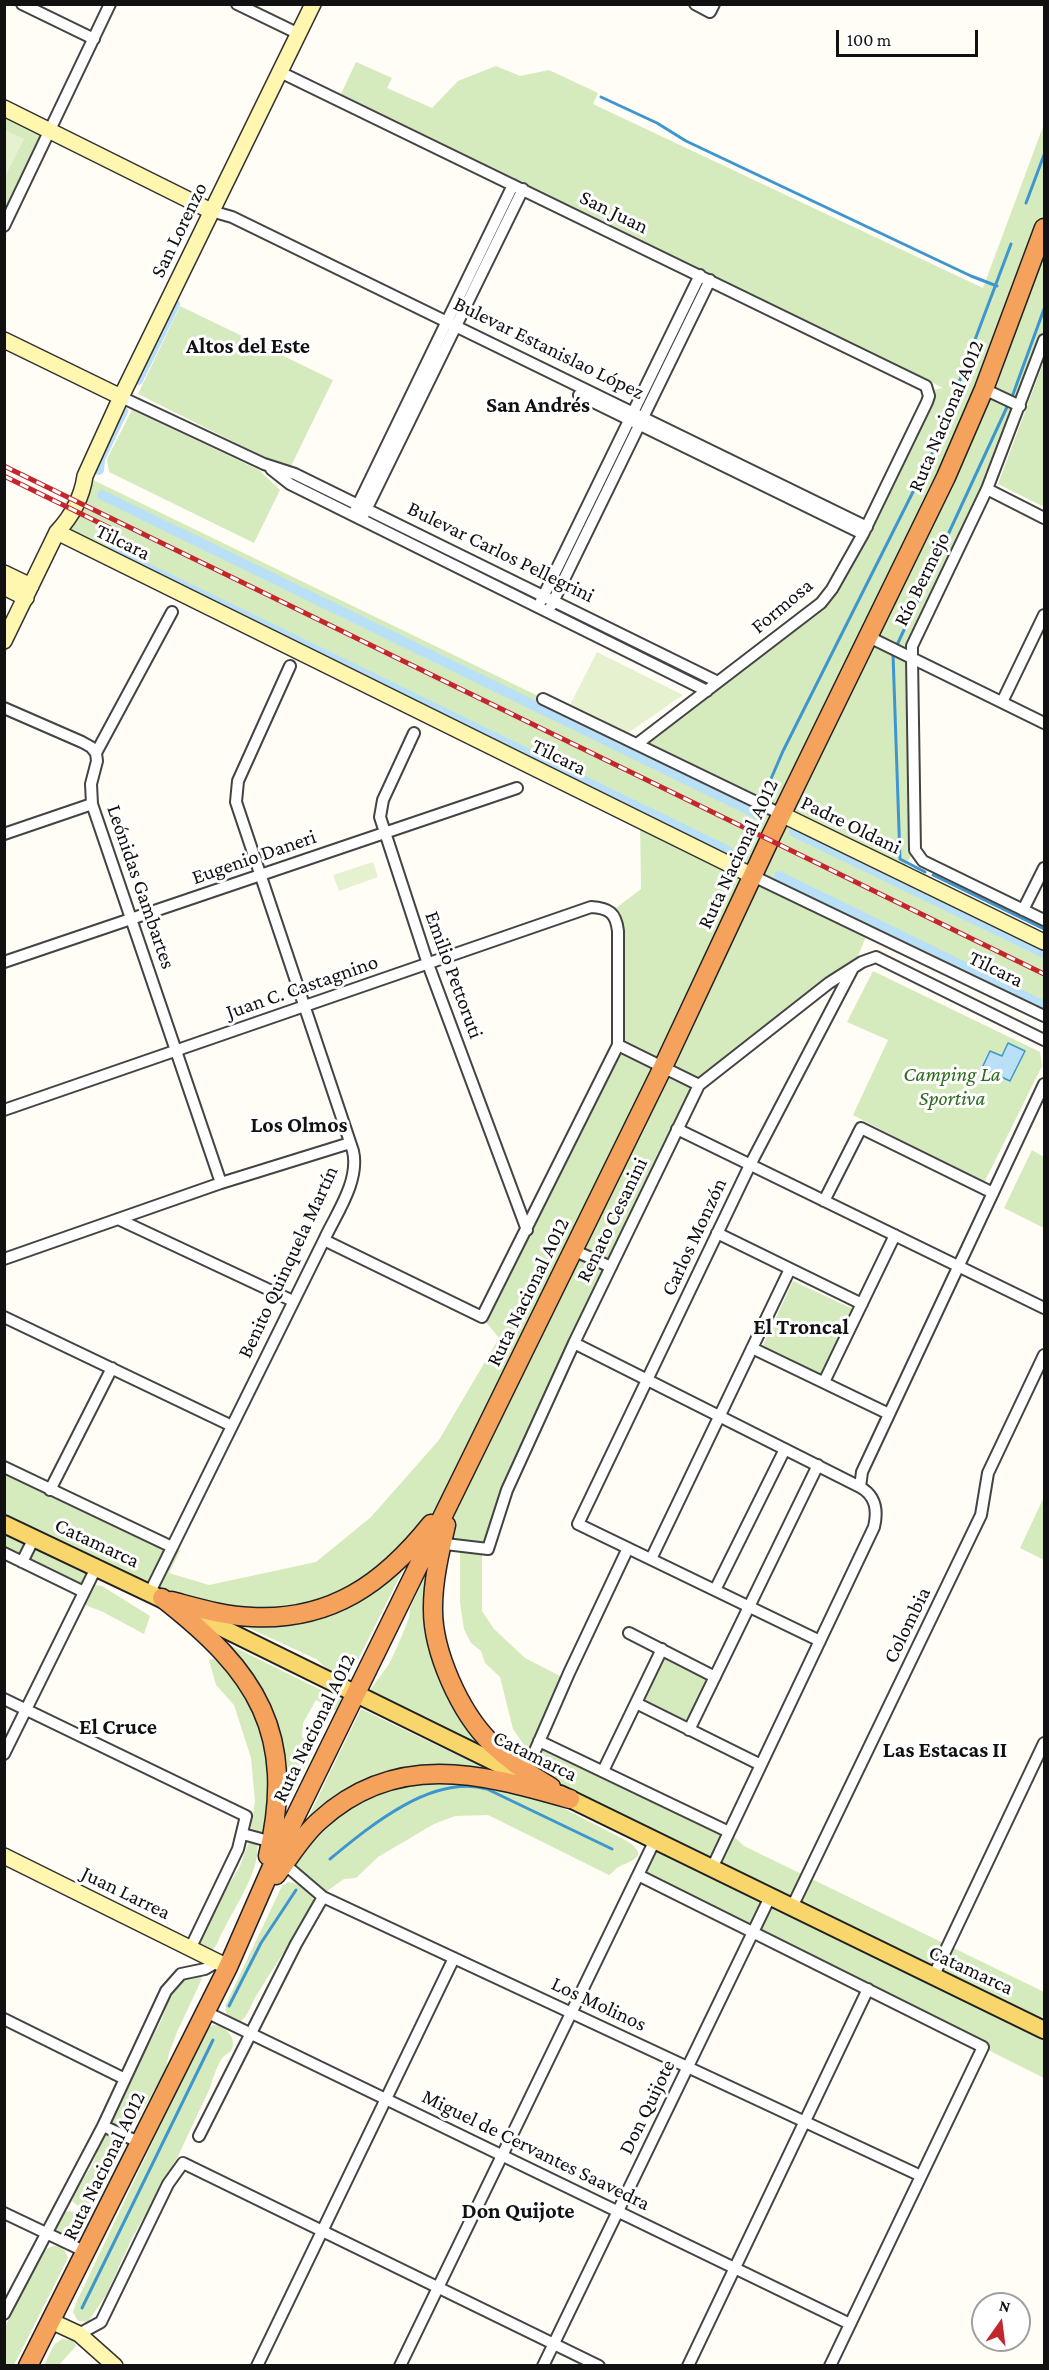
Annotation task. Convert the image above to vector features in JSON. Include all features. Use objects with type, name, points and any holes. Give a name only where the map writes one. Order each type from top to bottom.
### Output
[{"type":"highway","name":"Ruta Nacional A012","points":[[453,1497],[663,1067],[781,814],[946,477],[984,388],[1044,228]]},
{"type":"highway","points":[[453,1497],[430,1542],[435,1632],[440,1652],[453,1685],[470,1715],[491,1743],[525,1774],[570,1799]]},
{"type":"highway","points":[[156,1595],[220,1613],[252,1617],[307,1612],[337,1602],[364,1589],[400,1561],[430,1542],[453,1497]]},
{"type":"highway","name":"Ruta Nacional A012","points":[[28,2366],[206,2012],[222,1965],[260,1896],[275,1855],[430,1542]]},
{"type":"highway","points":[[156,1595],[189,1619],[232,1660],[263,1710],[273,1738],[278,1768],[275,1855]]},
{"type":"highway","points":[[275,1855],[341,1803],[367,1789],[397,1778],[430,1773],[467,1774],[507,1781],[570,1799]]},
{"type":"main road","name":"San Lorenzo","points":[[4,641],[57,532],[58,517],[73,500],[75,486],[85,476],[121,397],[313,4]]},
{"type":"main road","name":"Bulevar Estanislao López","points":[[4,108],[211,211]]},
{"type":"main road","name":"Bulevar Carlos Pellegrini","points":[[4,340],[121,397]]},
{"type":"main road","name":"Tilcara","points":[[57,532],[753,876]]},
{"type":"main road","points":[[4,573],[28,592]]},
{"type":"main road","points":[[4,587],[28,592]]},
{"type":"main road","name":"Padre Oldani","points":[[781,814],[1044,942]]},
{"type":"main road","name":"Catamarca","points":[[4,1524],[525,1774]]},
{"type":"main road","name":"Catamarca","points":[[570,1799],[1044,2030]]},
{"type":"main road","name":"Juan Larrea","points":[[4,1856],[222,1965]]},
{"type":"main road","points":[[51,2321],[78,2334],[115,2366]]},
{"type":"street","points":[[22,4],[94,39]]},
{"type":"street","points":[[4,226],[111,4]]},
{"type":"street","points":[[237,4],[299,34]]},
{"type":"street","points":[[695,4],[712,8]]},
{"type":"street","name":"San Juan","points":[[280,72],[921,382],[929,391]]},
{"type":"street","points":[[359,512],[518,187]]},
{"type":"street","name":"Bulevar Estanislao López","points":[[211,211],[229,222],[450,327],[865,531]]},
{"type":"street","points":[[543,609],[705,278]]},
{"type":"street","name":"Río Bermejo","points":[[932,865],[923,861],[915,850],[912,646],[987,489],[1044,340]]},
{"type":"street","points":[[984,388],[1020,406]]},
{"type":"street","name":"Formosa","points":[[637,744],[821,603],[832,589],[865,531],[927,402],[929,391]]},
{"type":"street","name":"Bulevar Carlos Pellegrini","points":[[121,397],[718,682]]},
{"type":"street","points":[[987,489],[1044,518]]},
{"type":"street","name":"Bulevar Carlos Pellegrini","points":[[359,512],[543,609],[707,691]]},
{"type":"street","name":"Leónidas Gambartes","points":[[171,612],[96,753],[97,761],[91,784],[92,804],[221,1183]]},
{"type":"street","points":[[1002,702],[1044,615]]},
{"type":"street","points":[[869,637],[1044,723]]},
{"type":"street","name":"Benito Quinquela Martín","points":[[156,1595],[172,1547],[324,1240],[353,1176],[354,1159],[350,1143],[238,810],[236,788],[290,666]]},
{"type":"street","name":"Padre Oldani","points":[[543,699],[781,814]]},
{"type":"street","points":[[4,708],[81,742],[91,747],[96,753]]},
{"type":"street","name":"Emilio Pettoruti","points":[[414,733],[383,800],[380,817],[429,964],[527,1230]]},
{"type":"street","name":"Eugenio Daneri","points":[[4,962],[517,788]]},
{"type":"street","points":[[4,834],[92,804]]},
{"type":"street","points":[[926,884],[932,865],[1044,920]]},
{"type":"street","points":[[1023,910],[1044,868]]},
{"type":"street","name":"Tilcara","points":[[753,876],[1044,1016]]},
{"type":"street","name":"Juan C. Castagnino","points":[[4,1110],[591,908],[612,911],[617,920],[618,1045]]},
{"type":"street","name":"Renato Cesanini","points":[[430,1542],[488,1549],[507,1490],[574,1343],[699,1085],[829,983],[862,962],[876,957],[931,984]]},
{"type":"street","points":[[940,966],[931,984],[1044,1040]]},
{"type":"street","name":"Carlos Monzón","points":[[628,1548],[578,1524],[750,1165],[852,970]]},
{"type":"street","points":[[324,1240],[482,1317],[618,1045],[699,1085]]},
{"type":"street","points":[[860,1486],[862,1472],[1044,1084]]},
{"type":"street","points":[[824,1201],[861,1128],[993,1193]]},
{"type":"street","points":[[677,1129],[1044,1308]]},
{"type":"street","points":[[4,1259],[221,1183],[350,1143]]},
{"type":"street","points":[[118,1219],[294,1301]]},
{"type":"street","points":[[717,1233],[862,1304]]},
{"type":"street","points":[[824,1382],[895,1235]]},
{"type":"street","points":[[573,1250],[611,1268]]},
{"type":"street","points":[[651,1559],[790,1269]]},
{"type":"street","points":[[4,1317],[232,1426]]},
{"type":"street","points":[[574,1343],[860,1486],[873,1498],[876,1508],[874,1527],[712,1868]]},
{"type":"street","points":[[752,1348],[890,1414]]},
{"type":"street","name":"Colombia","points":[[792,1907],[981,1515],[987,1473],[1044,1355]]},
{"type":"street","points":[[50,1490],[112,1368]]},
{"type":"street","points":[[715,1590],[785,1449]]},
{"type":"street","points":[[689,1730],[818,1465]]},
{"type":"street","points":[[4,1467],[172,1547]]},
{"type":"street","points":[[22,1562],[34,1538]]},
{"type":"street","points":[[525,1774],[569,1673],[628,1548],[820,1641]]},
{"type":"street","points":[[4,1553],[84,1592]]},
{"type":"street","points":[[4,1754],[96,1568]]},
{"type":"street","points":[[629,1633],[715,1677]]},
{"type":"street","points":[[603,1772],[662,1649]]},
{"type":"street","points":[[4,1699],[246,1816],[238,1849],[190,1949]]},
{"type":"street","points":[[636,1703],[761,1765]]},
{"type":"street","points":[[539,1741],[729,1832]]},
{"type":"street","points":[[933,1977],[1044,1743]]},
{"type":"street","points":[[243,1834],[275,1855]]},
{"type":"street","points":[[400,2366],[655,1840]]},
{"type":"street","name":"Los Molinos","points":[[275,1855],[323,1897],[921,2176]]},
{"type":"street","points":[[638,1875],[983,2048],[830,2366]]},
{"type":"street","points":[[199,2136],[296,1944],[323,1897]]},
{"type":"street","name":"Don Quijote","points":[[543,2366],[770,1897]]},
{"type":"street","points":[[257,2366],[454,1958]]},
{"type":"street","points":[[4,2314],[103,2126],[166,1991],[181,1974],[222,1965]]},
{"type":"street","points":[[688,2366],[868,1989]]},
{"type":"street","name":"Miguel de Cervantes Saavedra","points":[[206,2012],[850,2324]]},
{"type":"street","points":[[4,2019],[126,2079]]},
{"type":"street","points":[[103,2126],[141,2143]]},
{"type":"street","points":[[78,2334],[101,2322],[168,2184],[183,2163],[599,2366]]},
{"type":"street","points":[[4,2213],[86,2252]]},
{"type":"green space","points":[[356,62],[392,78],[387,88],[432,108],[458,81],[496,66],[520,76],[549,70],[598,93],[593,104],[983,288],[1044,124],[1044,340],[1020,406],[912,646],[915,850],[901,872],[1044,942],[1044,1016],[868,932],[852,970],[699,1085],[507,1490],[488,1549],[418,1541],[337,1602],[220,1613],[96,1569],[84,1592],[5,1553],[4,1468],[180,1551],[169,1573],[209,1585],[316,1562],[371,1517],[439,1440],[499,1338],[482,1317],[618,1045],[618,931],[612,911],[641,889],[640,820],[57,532],[60,516],[70,495],[85,476],[637,744],[832,589],[929,391],[943,388],[341,94]]},
{"type":"green space","points":[[5,108],[50,130],[5,226]]},
{"type":"green space","points":[[5,130],[24,139],[5,177]]},
{"type":"green space","points":[[180,306],[333,380],[291,466],[268,459],[138,394]]},
{"type":"green space","points":[[1044,361],[1044,507],[998,484]]},
{"type":"green space","points":[[132,410],[259,470],[280,490],[254,543],[109,472],[107,459]]},
{"type":"green space","points":[[597,652],[683,695],[628,733],[570,705]]},
{"type":"green space","points":[[373,862],[378,877],[339,891],[333,875]]},
{"type":"green space","name":"Camping La Sportiva","points":[[873,971],[1040,1052],[1042,1066],[984,1183],[853,1115],[888,1040],[847,1022]]},
{"type":"green space","points":[[1032,1150],[1044,1157],[1044,1228],[1004,1208]]},
{"type":"green space","points":[[793,1281],[853,1309],[822,1375],[762,1347]]},
{"type":"green space","points":[[1044,1497],[1044,1560],[1020,1548]]},
{"type":"green space","points":[[460,1551],[482,1552],[482,1611],[494,1629],[525,1658],[562,1677],[532,1748],[528,1751],[513,1729],[500,1677],[485,1663],[481,1651],[471,1643],[464,1629],[460,1603]]},
{"type":"green space","points":[[403,1564],[404,1568],[349,1678],[327,1669],[316,1659],[238,1623],[299,1619]]},
{"type":"green space","points":[[427,1572],[431,1577],[429,1613],[486,1748],[370,1690],[389,1664],[409,1618],[410,1608]]},
{"type":"green space","points":[[95,1585],[102,1586],[150,1616],[144,1634],[83,1604]]},
{"type":"green space","points":[[222,1641],[341,1700],[336,1711],[316,1700],[303,1723],[302,1737],[315,1748],[282,1814],[282,1768]]},
{"type":"green space","points":[[664,1657],[709,1680],[687,1724],[642,1701]]},
{"type":"green space","points":[[216,1658],[252,1705],[270,1746],[266,1830],[261,1833],[251,1828],[255,1801],[251,1758],[234,1705],[216,1685],[209,1660]]},
{"type":"green space","points":[[361,1709],[480,1766],[473,1769],[436,1769],[305,1824]]},
{"type":"green space","points":[[539,1741],[729,1832],[744,1846],[1044,1992],[1044,2078],[638,1875],[655,1840],[526,1772]]},
{"type":"green space","points":[[447,1777],[557,1805],[627,1841],[635,1847],[638,1856],[609,1875],[488,1815],[455,1816],[434,1824],[378,1857],[356,1878],[344,1879],[326,1892],[299,1873],[295,1865],[299,1855],[315,1834],[368,1794]]},
{"type":"green space","points":[[252,1842],[257,1844],[254,1867],[217,1944],[213,1949],[206,1950],[197,1946],[206,1923],[240,1866],[248,1844]]},
{"type":"green space","points":[[288,1882],[301,1886],[311,1895],[313,1907],[247,2014],[238,2023],[228,2016],[226,2004],[282,1886]]},
{"type":"green space","points":[[191,1975],[202,1977],[177,2032],[166,2069],[130,2133],[110,2124],[161,2021],[172,1992],[183,1979]]},
{"type":"green space","points":[[213,2025],[222,2027],[232,2037],[231,2051],[223,2057],[219,2064],[178,2156],[132,2238],[106,2295],[88,2322],[78,2321],[73,2312],[76,2303],[207,2028]]},
{"type":"green space","points":[[111,2133],[127,2141],[95,2205],[90,2210],[83,2210],[72,2201],[74,2194],[92,2165],[104,2134]]},
{"type":"green space","points":[[78,2212],[84,2217],[84,2224],[75,2235],[67,2238],[53,2232],[63,2213]]},
{"type":"green space","points":[[53,2246],[63,2249],[68,2258],[14,2365],[5,2365],[5,2327],[40,2258],[46,2249]]},
{"type":"green space","points":[[62,2339],[73,2340],[76,2346],[59,2365],[44,2365],[54,2345]]},
{"type":"water","points":[[1008,1043],[1025,1051],[1010,1081],[982,1068],[990,1051],[1002,1056]]},
{"type":"waterway","points":[[601,97],[657,123],[686,141],[971,276],[997,286]]},
{"type":"waterway","points":[[1026,203],[1044,155]]},
{"type":"waterway","points":[[767,788],[783,751],[932,454],[1011,244]]},
{"type":"waterway","points":[[138,380],[175,304]]},
{"type":"waterway","points":[[1012,397],[1044,309]]},
{"type":"waterway","points":[[897,645],[1007,407]]},
{"type":"waterway","points":[[99,470],[100,459],[123,411]]},
{"type":"waterway","points":[[102,495],[757,814]]},
{"type":"waterway","points":[[112,551],[728,851]]},
{"type":"waterway","points":[[893,654],[900,859],[925,872]]},
{"type":"waterway","points":[[794,832],[1044,953]]},
{"type":"waterway","points":[[933,875],[1044,929]]},
{"type":"waterway","points":[[779,876],[1044,1006]]},
{"type":"waterway","points":[[330,1859],[383,1818],[403,1806],[445,1789],[466,1786],[487,1789],[612,1849]]},
{"type":"waterway","points":[[229,2006],[261,1943],[296,1890]]},
{"type":"waterway","points":[[82,2308],[213,2040]]},
{"type":"railway","points":[[4,466],[1044,974]]},
{"type":"railway","points":[[4,476],[112,529]]},
{"type":"district","name":"Altos del Este","points":[[248,346]]},
{"type":"district","name":"San Andrés","points":[[538,405]]},
{"type":"district","name":"Los Olmos","points":[[299,1125]]},
{"type":"district","name":"El Troncal","points":[[801,1327]]},
{"type":"district","name":"El Cruce","points":[[118,1727]]},
{"type":"district","name":"Las Estacas II","points":[[945,1750]]},
{"type":"district","name":"Don Quijote","points":[[518,2211]]}]
